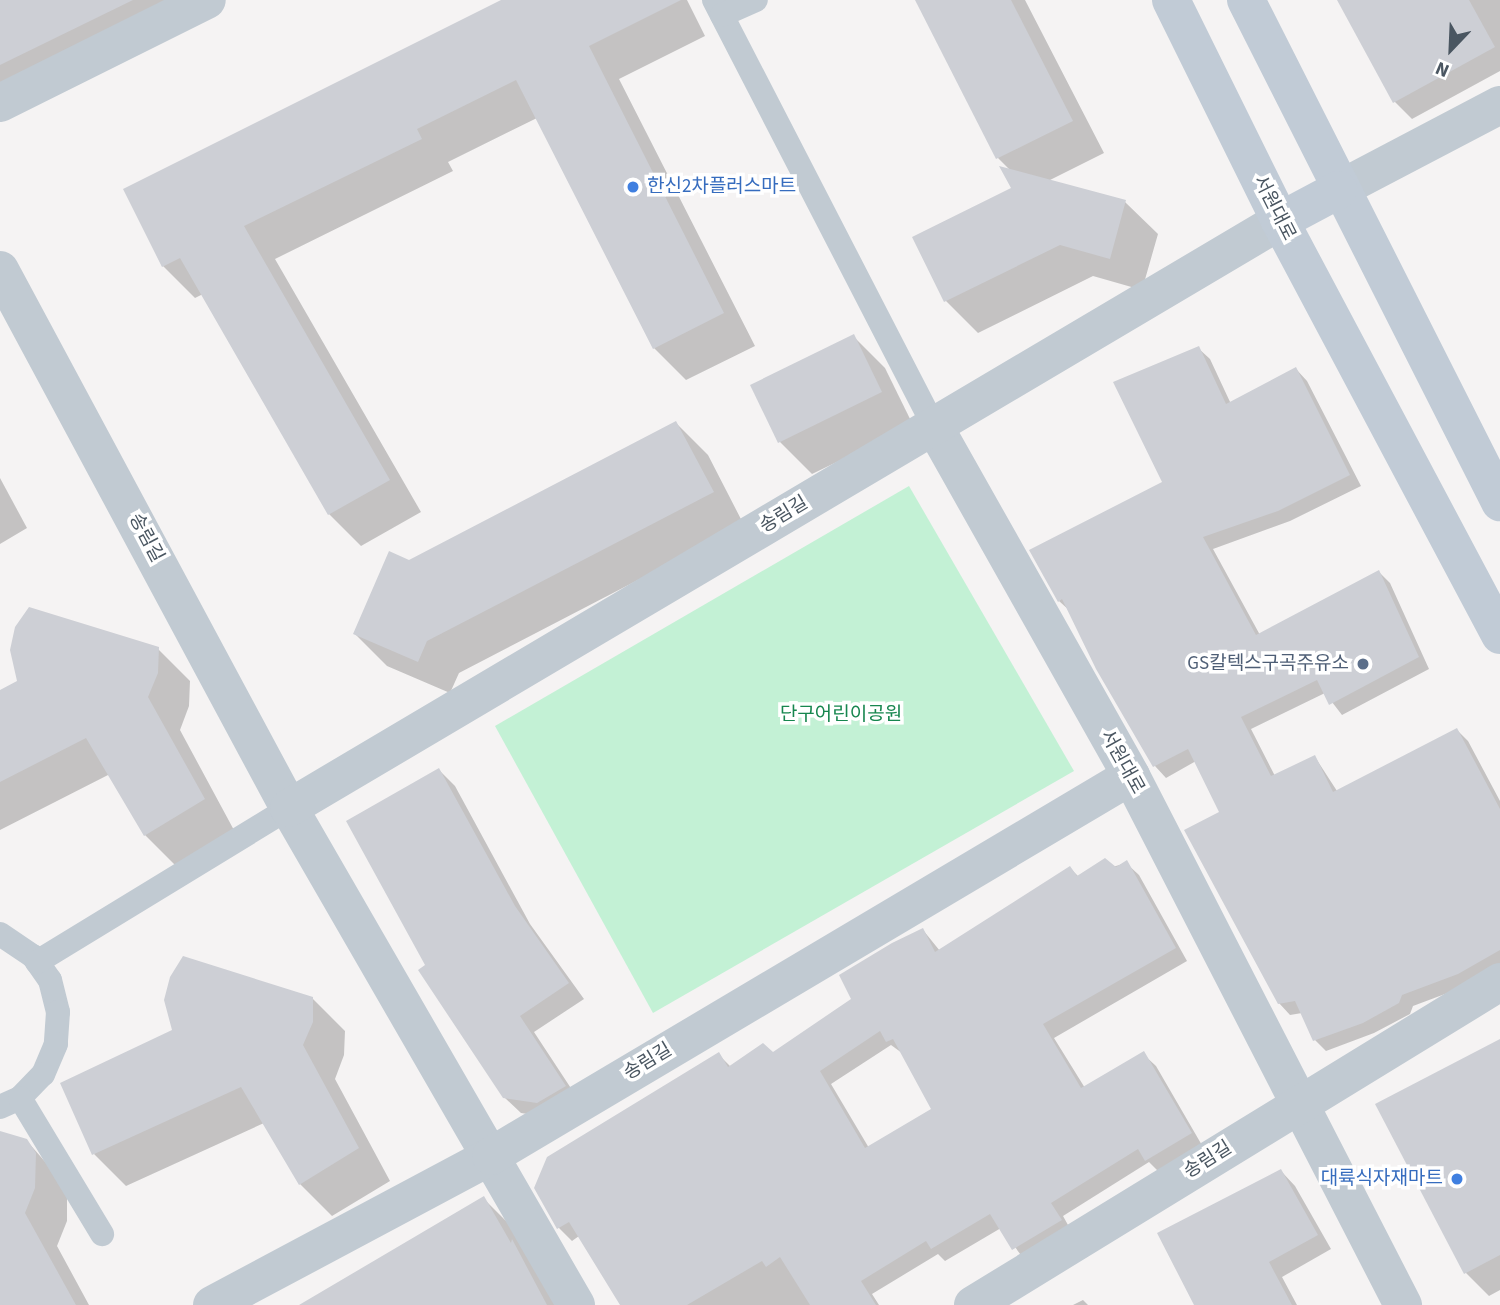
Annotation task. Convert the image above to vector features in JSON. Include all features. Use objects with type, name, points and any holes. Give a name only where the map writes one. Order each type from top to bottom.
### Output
[{"type":"street","points":[[0,103],[206,0]]},
{"type":"street","name":"서원대로","points":[[1171,0],[1280,221],[1500,635]]},
{"type":"street","points":[[1246,0],[1338,190],[1500,502]]},
{"type":"street","points":[[1280,221],[1500,105]]},
{"type":"street","name":"송림길","points":[[289,808],[1280,221]]},
{"type":"street","name":"송림길","points":[[0,270],[289,808],[576,1305]]},
{"type":"street","name":"서원대로","points":[[934,426],[1131,776],[1402,1305]]},
{"type":"street","name":"송림길","points":[[212,1305],[491,1156],[1131,776]]},
{"type":"street","points":[[1299,1103],[1500,982]]},
{"type":"street","name":"송림길","points":[[973,1305],[1299,1103]]},
{"type":"lane","points":[[756,0],[718,8],[934,426]]},
{"type":"lane","points":[[37,962],[289,808]]},
{"type":"lane","points":[[0,934],[37,962],[50,980],[58,1012],[56,1044],[43,1074],[10,1102],[102,1234]]},
{"type":"green space","name":"단구어린이공원","points":[[909,486],[1074,771],[653,1013],[495,726]]},
{"type":"building","points":[[0,0],[133,0],[0,65]]},
{"type":"building","points":[[501,0],[681,0],[589,46],[724,313],[653,349],[516,80],[417,129],[422,139],[244,226],[390,480],[328,515],[180,258],[162,267],[123,189]]},
{"type":"building","points":[[915,0],[1011,0],[1073,121],[996,159]]},
{"type":"building","points":[[1337,0],[1469,0],[1495,47],[1393,103]]},
{"type":"building","points":[[999,166],[1126,200],[1110,259],[1060,245],[944,302],[912,237],[1011,188]]},
{"type":"building","points":[[854,334],[882,392],[778,443],[750,385]]},
{"type":"building","points":[[1199,346],[1226,404],[1296,367],[1350,475],[1278,511],[1203,537],[1256,635],[1379,570],[1419,657],[1329,705],[1317,680],[1241,717],[1271,776],[1315,755],[1333,792],[1457,728],[1500,809],[1500,950],[1458,974],[1402,995],[1399,1003],[1363,1023],[1313,1041],[1295,1001],[1278,1004],[1184,830],[1219,812],[1188,749],[1153,767],[1096,669],[1062,599],[1058,602],[1029,550],[1162,482],[1113,382]]},
{"type":"building","points":[[676,421],[714,492],[427,641],[418,662],[353,634],[389,551],[409,560]]},
{"type":"building","points":[[29,607],[159,647],[158,673],[148,697],[205,799],[144,836],[86,738],[0,782],[0,690],[17,681],[10,650],[15,627]]},
{"type":"building","points":[[439,768],[515,906],[569,983],[520,1016],[566,1086],[537,1103],[503,1098],[418,970],[425,965],[346,821]]},
{"type":"building","points":[[1105,858],[1116,867],[1127,860],[1176,948],[1043,1024],[1081,1088],[1144,1051],[1192,1133],[1145,1161],[1138,1149],[1051,1203],[1062,1220],[1012,1250],[990,1214],[931,1249],[926,1241],[861,1281],[876,1305],[810,1305],[780,1257],[766,1267],[762,1261],[687,1305],[620,1305],[569,1222],[557,1229],[534,1188],[547,1157],[719,1052],[728,1067],[763,1043],[773,1052],[851,999],[839,975],[892,943],[923,928],[935,952],[1070,866],[1077,876]],"holes":[[[880,1031],[886,1042],[893,1039],[931,1109],[865,1148],[820,1071]]]},
{"type":"building","points":[[183,956],[313,997],[313,1022],[303,1045],[359,1148],[299,1185],[241,1087],[92,1155],[60,1083],[172,1030],[164,1000],[170,977]]},
{"type":"building","name":"대륙식자재마트","points":[[1500,1039],[1500,1255],[1464,1274],[1375,1104]]},
{"type":"building","points":[[0,1131],[27,1139],[36,1153],[35,1188],[25,1213],[76,1305],[0,1305]]},
{"type":"building","points":[[1281,1169],[1318,1235],[1269,1262],[1292,1305],[1194,1305],[1157,1233]]},
{"type":"building","points":[[484,1196],[511,1243],[512,1239],[547,1305],[299,1305]]},
{"type":"place","name":"한신2차플러스마트","points":[[633,187]]},
{"type":"place","name":"GS칼텍스구곡주유소","points":[[1363,664]]},
{"type":"place","name":"대륙식자재마트","points":[[1457,1179]]}]
